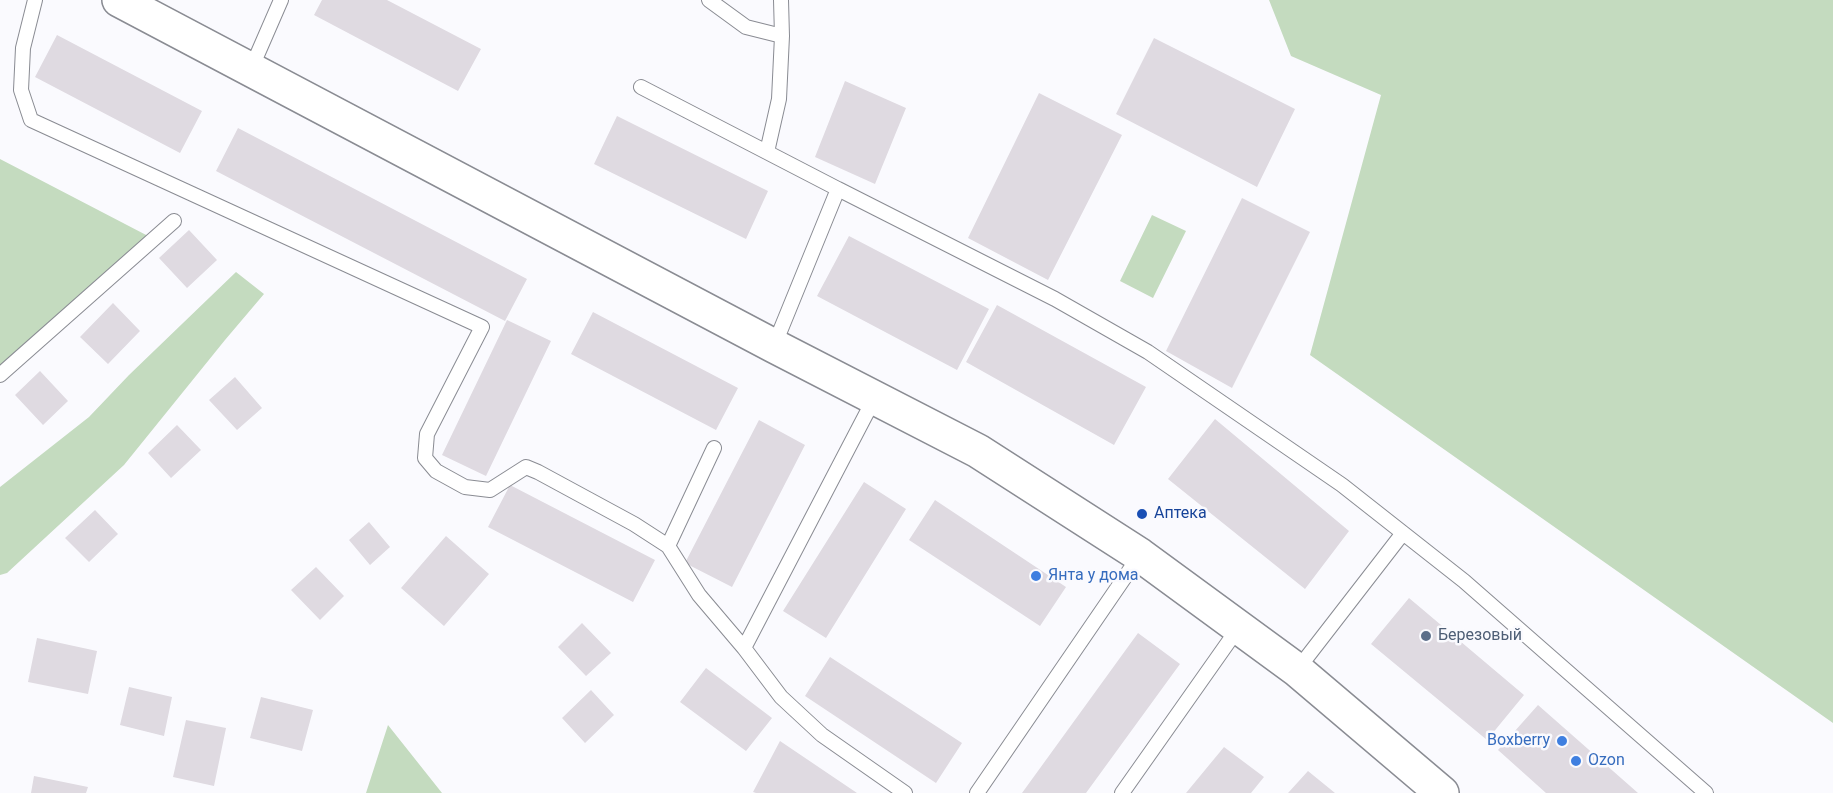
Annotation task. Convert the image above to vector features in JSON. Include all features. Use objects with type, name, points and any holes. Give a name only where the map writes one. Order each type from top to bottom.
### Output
[{"type":"street","points":[[119,0],[874,399],[978,451],[1140,555],[1239,627],[1297,670],[1442,793]]},
{"type":"lane","points":[[35,0],[23,48],[21,90],[31,120],[482,327],[427,434],[425,458],[436,471],[465,487],[489,490],[526,467],[624,519],[668,546],[699,595],[744,648],[781,697],[822,735],[905,793]]},
{"type":"lane","points":[[250,69],[281,0]]},
{"type":"lane","points":[[708,0],[746,27],[782,36]]},
{"type":"lane","points":[[767,152],[779,99],[781,0]]},
{"type":"lane","points":[[641,87],[1055,298],[1148,352],[1342,485],[1464,581],[1706,793]]},
{"type":"lane","points":[[774,346],[838,189]]},
{"type":"lane","points":[[0,375],[174,221]]},
{"type":"lane","points":[[744,648],[874,399]]},
{"type":"lane","points":[[668,546],[714,448]]},
{"type":"lane","points":[[1297,670],[1403,533]]},
{"type":"lane","points":[[977,793],[1140,555]]},
{"type":"lane","points":[[1122,793],[1239,627]]},
{"type":"green space","points":[[1269,0],[1833,0],[1833,723],[1310,355],[1381,95],[1291,56]]},
{"type":"green space","points":[[0,159],[150,237],[0,371]]},
{"type":"green space","points":[[1152,215],[1186,231],[1153,298],[1120,281]]},
{"type":"green space","points":[[236,272],[264,294],[124,465],[7,573],[0,575],[0,487],[89,417],[129,375]]},
{"type":"green space","points":[[388,725],[442,793],[366,793]]},
{"type":"building","points":[[322,0],[387,0],[481,49],[458,91],[314,15]]},
{"type":"building","points":[[57,35],[202,111],[180,153],[35,77]]},
{"type":"building","points":[[1154,38],[1295,109],[1257,187],[1116,114]]},
{"type":"building","points":[[845,81],[906,108],[875,184],[815,157]]},
{"type":"building","points":[[1039,93],[1122,135],[1048,280],[968,238]]},
{"type":"building","points":[[617,116],[768,191],[746,239],[594,164]]},
{"type":"building","points":[[238,128],[527,279],[505,321],[216,171]]},
{"type":"building","points":[[1242,198],[1310,232],[1232,388],[1166,351]]},
{"type":"building","points":[[189,230],[217,260],[187,288],[159,258]]},
{"type":"building","points":[[849,236],[989,309],[957,370],[817,296]]},
{"type":"building","points":[[113,303],[140,331],[108,364],[80,337]]},
{"type":"building","points":[[997,305],[1146,387],[1114,445],[966,362]]},
{"type":"building","points":[[593,312],[738,388],[716,430],[571,354]]},
{"type":"building","points":[[507,320],[551,341],[486,476],[442,455]]},
{"type":"building","points":[[40,371],[68,401],[43,425],[15,395]]},
{"type":"building","points":[[235,377],[262,408],[237,430],[209,400]]},
{"type":"building","points":[[1215,419],[1349,531],[1305,589],[1168,479]]},
{"type":"building","points":[[759,420],[805,445],[732,587],[685,563]]},
{"type":"building","points":[[177,425],[201,450],[171,478],[148,453]]},
{"type":"building","points":[[864,482],[906,509],[826,638],[783,611]]},
{"type":"building","points":[[510,485],[655,560],[633,602],[488,527]]},
{"type":"building","points":[[935,500],[1066,587],[1040,626],[909,540]]},
{"type":"building","points":[[95,510],[118,534],[89,562],[65,538]]},
{"type":"building","points":[[369,522],[390,547],[370,565],[349,540]]},
{"type":"building","points":[[446,536],[489,574],[444,626],[401,588]]},
{"type":"building","points":[[316,567],[344,596],[320,620],[291,590]]},
{"type":"building","points":[[1409,598],[1524,695],[1487,740],[1371,644]]},
{"type":"building","points":[[582,623],[611,653],[586,676],[558,647]]},
{"type":"building","points":[[1138,633],[1180,664],[1086,793],[1022,793]]},
{"type":"building","points":[[37,638],[97,651],[88,694],[28,682]]},
{"type":"building","points":[[830,657],[962,743],[936,783],[805,696]]},
{"type":"building","points":[[706,668],[772,718],[746,751],[680,702]]},
{"type":"building","points":[[129,687],[172,697],[164,736],[120,725]]},
{"type":"building","points":[[591,690],[614,715],[585,743],[562,718]]},
{"type":"building","points":[[261,697],[313,710],[302,751],[250,738]]},
{"type":"building","points":[[1538,705],[1638,793],[1546,793],[1498,750]]},
{"type":"building","points":[[186,720],[226,728],[214,786],[173,777]]},
{"type":"building","points":[[780,741],[857,793],[753,792]]},
{"type":"building","points":[[1224,747],[1264,777],[1251,793],[1186,793]]},
{"type":"building","points":[[1308,771],[1335,793],[1288,793]]},
{"type":"building","points":[[34,776],[88,787],[86,793],[31,793]]},
{"type":"place","name":"Аптека","points":[[1142,514]]},
{"type":"place","name":"Янта у дома","points":[[1036,576]]},
{"type":"place","name":"Березовый","points":[[1426,636]]},
{"type":"place","name":"Boxberry","points":[[1562,741]]},
{"type":"place","name":"Ozon","points":[[1576,761]]}]
